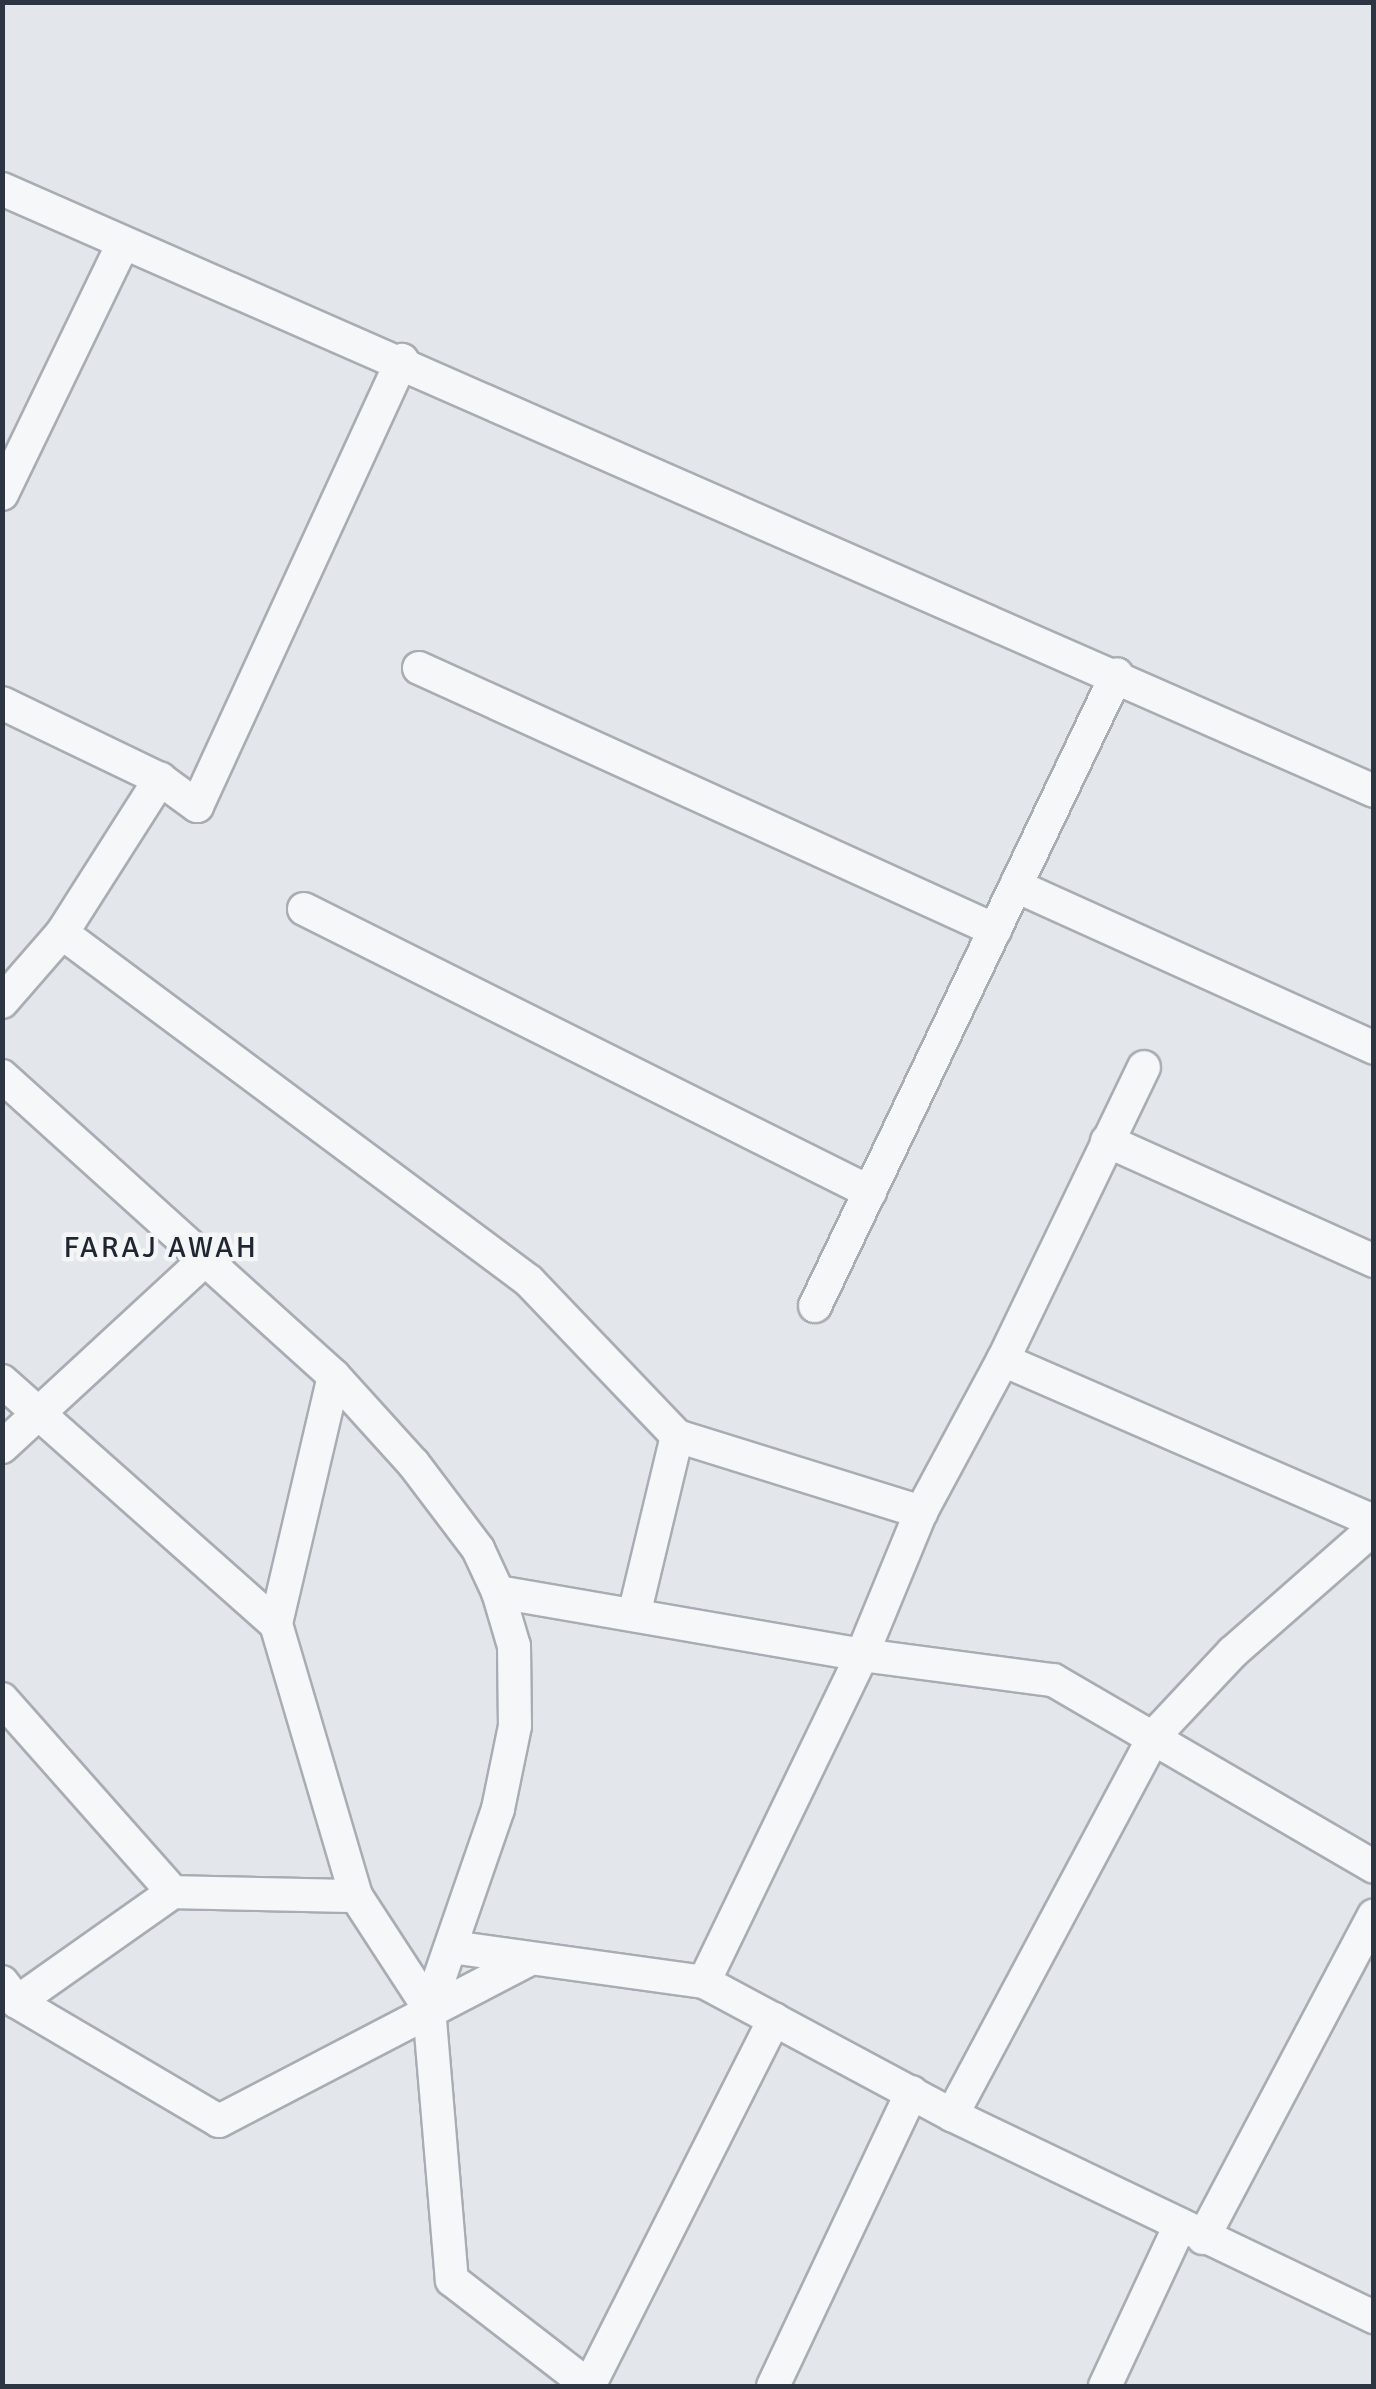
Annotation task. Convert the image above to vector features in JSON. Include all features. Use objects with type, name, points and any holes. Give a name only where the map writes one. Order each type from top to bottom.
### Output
[{"type":"street","points":[[2,189],[122,246],[402,360],[1374,791]]},
{"type":"street","points":[[2,494],[122,246]]},
{"type":"street","points":[[2,703],[160,779],[198,806],[402,360]]},
{"type":"street","points":[[419,668],[995,930]]},
{"type":"street","points":[[815,1306],[1117,674]]},
{"type":"street","points":[[2,1002],[62,933],[160,779]]},
{"type":"street","points":[[1016,886],[1374,1048]]},
{"type":"street","points":[[304,909],[870,1192]]},
{"type":"street","points":[[62,933],[529,1281],[677,1436],[921,1512]]},
{"type":"street","points":[[704,1982],[862,1656],[921,1512],[1003,1360],[1144,1067]]},
{"type":"street","points":[[2,1076],[334,1376],[413,1464],[478,1549],[498,1592],[514,1646],[515,1726],[498,1809],[429,2008],[452,2280],[589,2386],[774,2019]]},
{"type":"street","points":[[1107,1141],[1374,1261]]},
{"type":"street","points":[[22,1428],[206,1258]]},
{"type":"street","points":[[952,2115],[1154,1736],[1234,1652],[1374,1524],[1003,1360]]},
{"type":"street","points":[[334,1376],[276,1624],[356,1896],[429,2008]]},
{"type":"street","points":[[2,1380],[22,1428]]},
{"type":"street","points":[[2,1398],[22,1428],[276,1624]]},
{"type":"street","points":[[634,1615],[677,1436]]},
{"type":"street","points":[[498,1592],[862,1656],[1053,1680],[1374,1867]]},
{"type":"street","points":[[2,1699],[173,1892]]},
{"type":"street","points":[[356,1896],[173,1892],[10,1992],[218,2122],[429,2008],[528,1960]]},
{"type":"street","points":[[1105,2386],[1374,1914]]},
{"type":"street","points":[[452,1947],[704,1982],[952,2115],[1374,2317]]},
{"type":"street","points":[[773,2386],[912,2092]]},
{"type":"district","name":"FARAJ AWAH","points":[[161,1248]]}]
